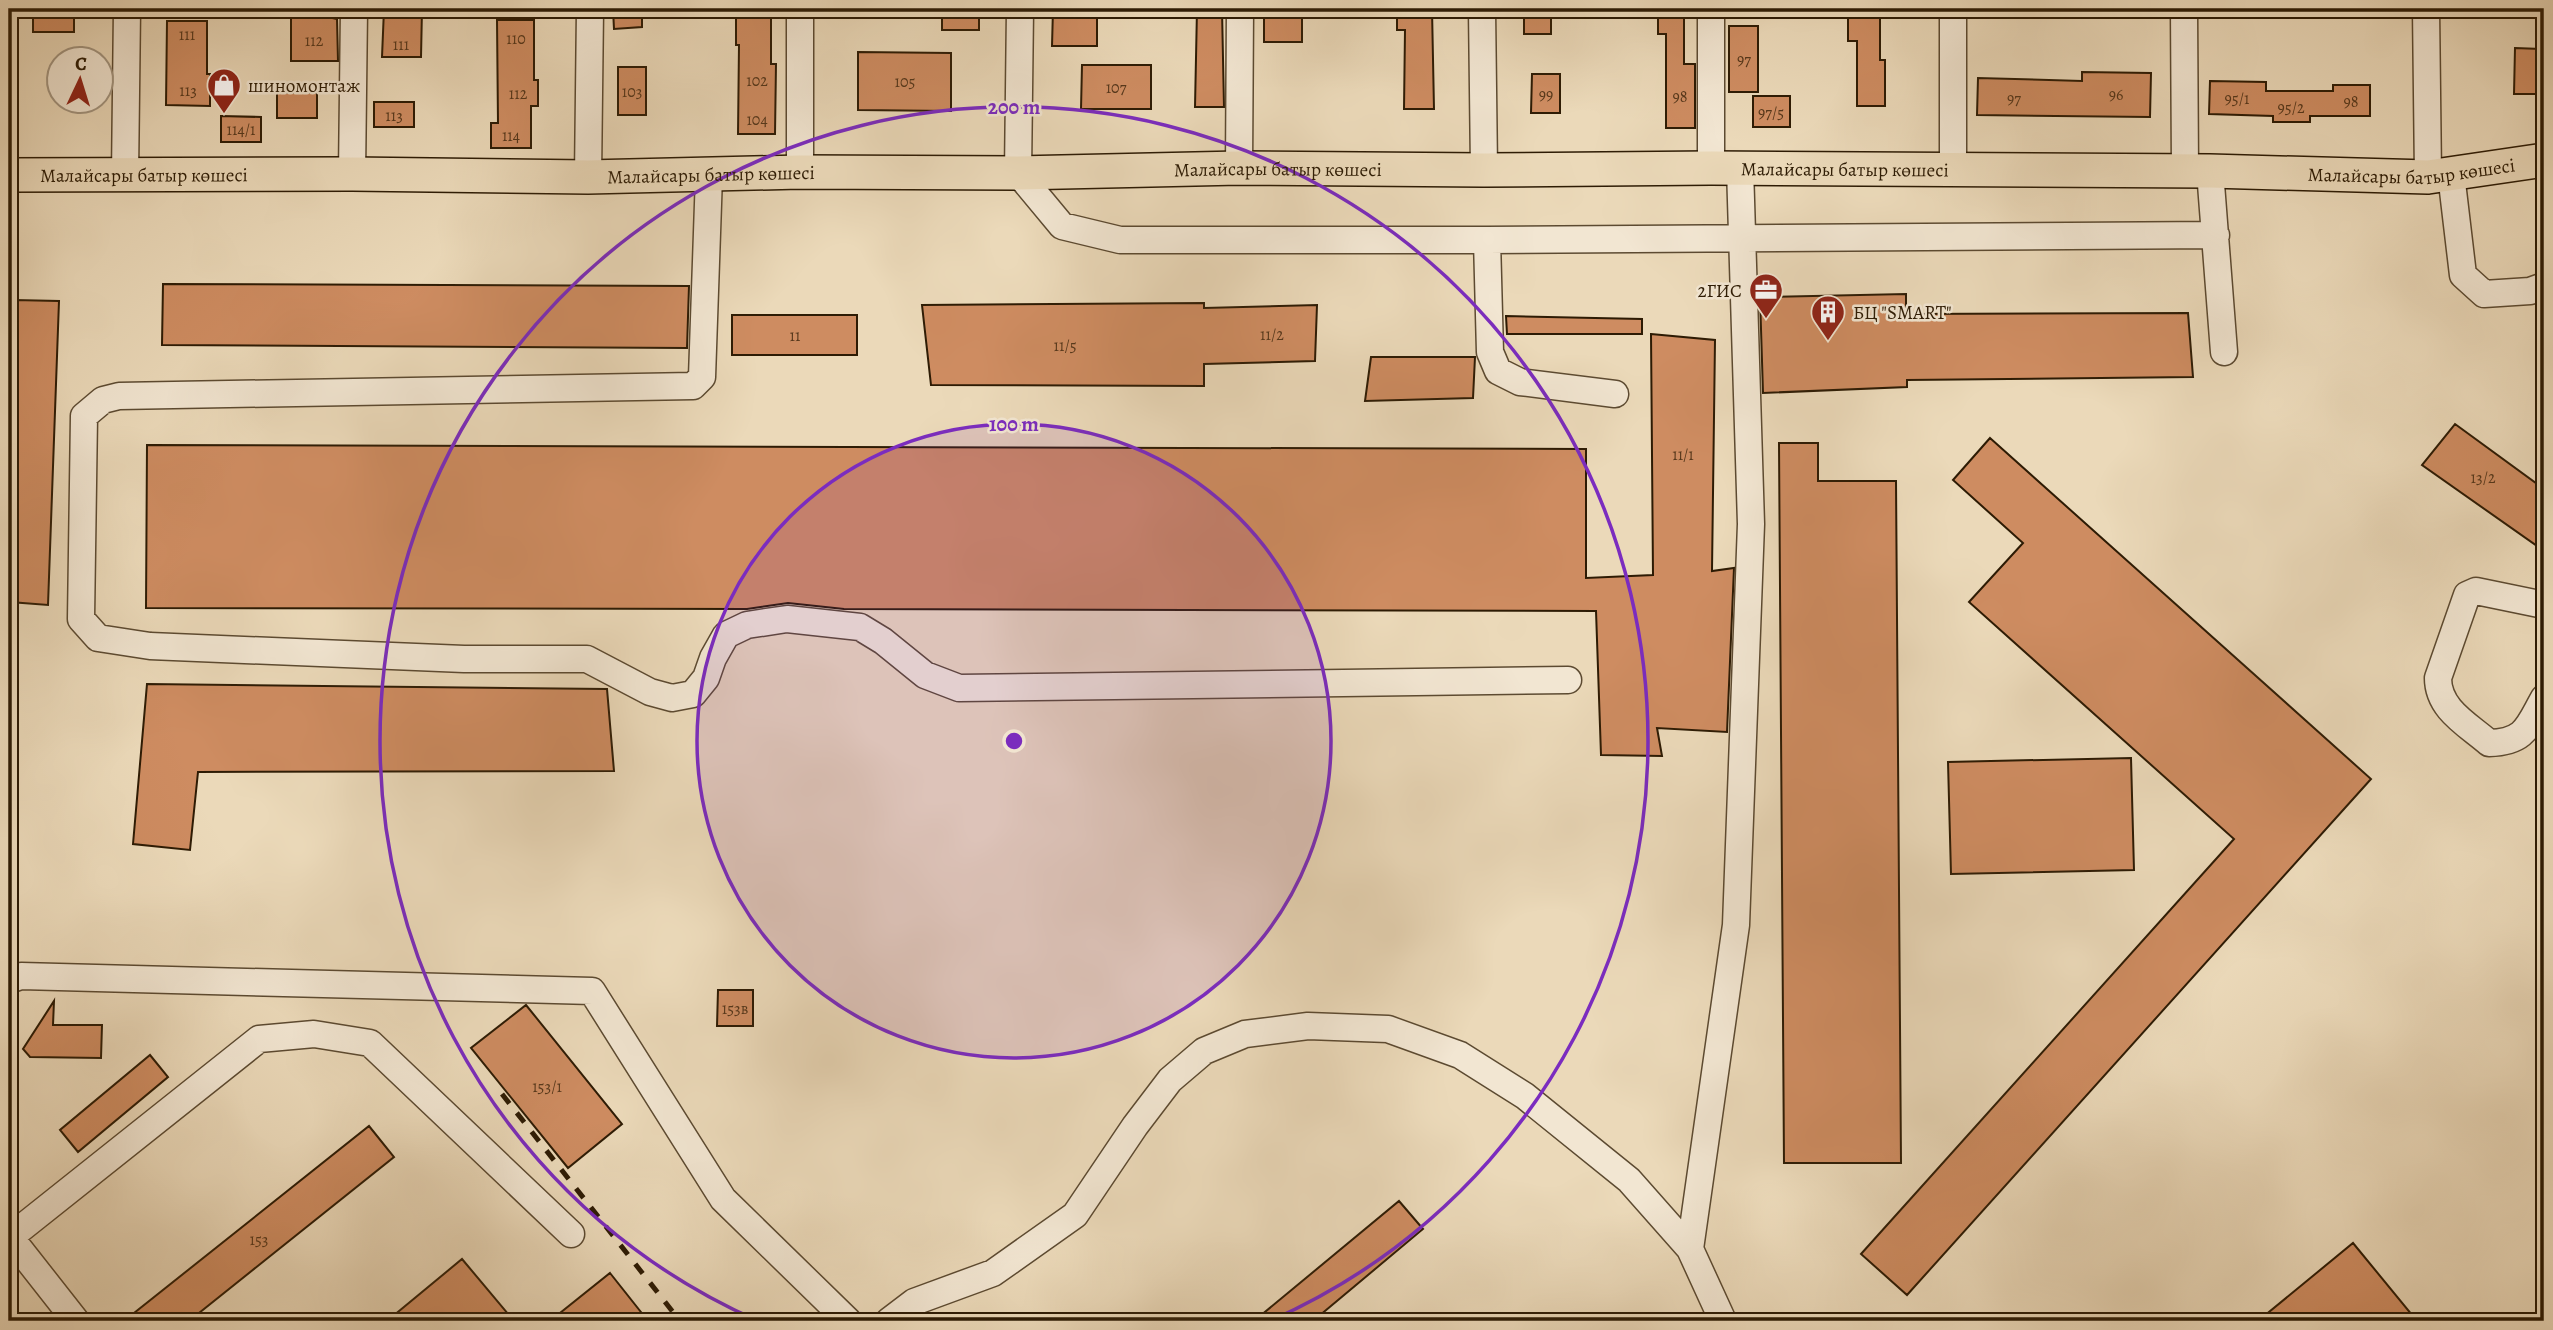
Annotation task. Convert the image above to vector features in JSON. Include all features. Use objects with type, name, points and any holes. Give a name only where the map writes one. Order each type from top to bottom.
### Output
[{"type":"main road","name":"Малайсары батыр көшесі","points":[[9,175],[352,174],[588,177],[800,172],[1725,168],[2198,171],[2439,176],[2544,160]]},
{"type":"street","points":[[125,175],[127,9]]},
{"type":"street","points":[[352,174],[354,9]]},
{"type":"street","points":[[588,177],[590,9]]},
{"type":"street","points":[[800,9],[800,172]]},
{"type":"street","points":[[1020,9],[1018,173],[1062,226],[1120,240],[2216,235]]},
{"type":"street","points":[[1238,169],[1241,9]]},
{"type":"street","points":[[1482,9],[1484,170]]},
{"type":"street","points":[[1690,1248],[1736,925],[1751,524],[1741,238],[1725,168],[1711,9]]},
{"type":"street","points":[[1953,9],[1953,169]]},
{"type":"street","points":[[2184,9],[2198,171],[2216,235],[2224,352]]},
{"type":"street","points":[[2426,9],[2439,176],[2463,275],[2484,294],[2530,291],[2544,286]]},
{"type":"street","points":[[709,174],[702,377],[693,386],[132,396],[103,400],[84,416],[82,619],[98,638],[150,646],[464,659],[587,659],[650,692],[672,698],[692,695],[706,678],[726,635],[747,625],[787,620],[860,627],[883,641],[908,664],[925,675],[959,688],[1568,680]]},
{"type":"street","points":[[1487,240],[1490,352],[1498,371],[1520,382],[1615,394]]},
{"type":"street","points":[[2544,605],[2476,591],[2467,595],[2438,678],[2438,691],[2443,704],[2489,743],[2505,743],[2523,734],[2544,698]]},
{"type":"street","points":[[9,980],[21,976],[592,992],[723,1199],[848,1321]]},
{"type":"street","points":[[889,1321],[914,1302],[993,1273],[1075,1215],[1163,1089],[1204,1051],[1245,1034],[1308,1026],[1388,1029],[1460,1055],[1525,1096],[1629,1180],[1690,1248],[1723,1321]]},
{"type":"street","points":[[76,1321],[9,1238],[258,1039],[314,1034],[370,1043],[570,1234]]},
{"type":"building","points":[[33,9],[74,9],[74,32],[33,32]]},
{"type":"building","points":[[291,9],[332,9],[332,18],[337,19],[338,61],[291,61]]},
{"type":"building","points":[[384,9],[422,9],[421,57],[382,57]]},
{"type":"building","points":[[613,9],[642,9],[642,27],[614,29]]},
{"type":"building","points":[[942,9],[979,9],[979,30],[942,30]]},
{"type":"building","points":[[1053,9],[1097,9],[1097,46],[1052,46]]},
{"type":"building","points":[[1197,9],[1222,9],[1224,107],[1195,107]]},
{"type":"building","points":[[1264,9],[1302,9],[1302,42],[1264,42]]},
{"type":"building","points":[[1397,9],[1432,9],[1434,109],[1404,109],[1405,30],[1397,30]]},
{"type":"building","points":[[1524,9],[1551,9],[1551,34],[1524,34]]},
{"type":"building","points":[[1658,9],[1684,9],[1684,64],[1695,64],[1695,128],[1666,128],[1666,34],[1658,34]]},
{"type":"building","points":[[1848,9],[1880,9],[1880,60],[1885,60],[1885,106],[1857,106],[1857,41],[1848,41]]},
{"type":"building","points":[[736,11],[771,11],[771,64],[776,64],[775,134],[738,134],[739,45],[736,45]]},
{"type":"building","points":[[497,20],[534,20],[534,80],[538,80],[538,106],[531,106],[531,148],[491,148],[491,123],[498,123]]},
{"type":"building","points":[[167,21],[207,21],[210,106],[166,105]]},
{"type":"building","points":[[1729,26],[1758,26],[1758,92],[1729,92]]},
{"type":"building","points":[[2515,48],[2541,49],[2541,94],[2514,94]]},
{"type":"building","points":[[858,52],[951,53],[951,111],[858,110]]},
{"type":"building","points":[[1082,65],[1151,65],[1151,109],[1081,109]]},
{"type":"building","points":[[618,67],[646,67],[646,115],[618,115]]},
{"type":"building","points":[[2082,72],[2151,73],[2150,117],[1977,115],[1978,78],[2082,81]]},
{"type":"building","points":[[1532,74],[1560,74],[1560,113],[1531,113]]},
{"type":"building","points":[[2210,81],[2266,82],[2266,91],[2333,91],[2333,85],[2370,85],[2370,116],[2310,116],[2310,122],[2273,122],[2273,116],[2209,114]]},
{"type":"building","points":[[277,93],[317,93],[317,118],[277,118]]},
{"type":"building","points":[[1753,96],[1790,96],[1790,127],[1753,127]]},
{"type":"building","points":[[374,102],[414,102],[414,127],[374,127]]},
{"type":"building","points":[[221,116],[261,117],[261,142],[221,142]]},
{"type":"building","points":[[163,284],[689,286],[687,348],[162,345]]},
{"type":"building","points":[[1906,294],[1906,314],[2188,313],[2193,377],[1907,380],[1907,387],[1763,393],[1760,297]]},
{"type":"building","points":[[14,300],[59,301],[48,605],[10,602]]},
{"type":"building","points":[[1204,303],[1204,308],[1317,305],[1315,361],[1204,364],[1204,386],[931,385],[922,305]]},
{"type":"building","points":[[732,315],[857,315],[857,355],[732,355]]},
{"type":"building","points":[[1506,316],[1642,319],[1642,334],[1507,334]]},
{"type":"building","points":[[1651,334],[1715,340],[1712,571],[1734,568],[1727,732],[1657,728],[1662,756],[1601,755],[1596,611],[844,609],[788,603],[747,609],[146,608],[147,445],[1586,449],[1586,578],[1653,575]]},
{"type":"building","points":[[1371,357],[1475,357],[1473,398],[1365,401]]},
{"type":"building","points":[[2455,424],[2544,489],[2544,551],[2422,465]]},
{"type":"building","points":[[1990,438],[2371,779],[1907,1295],[1861,1254],[2234,839],[1969,602],[2023,543],[1953,480]]},
{"type":"building","points":[[1779,443],[1818,443],[1818,481],[1896,481],[1901,1163],[1784,1163]]},
{"type":"building","points":[[147,684],[607,689],[614,771],[198,772],[190,850],[133,844]]},
{"type":"building","points":[[2131,758],[2134,870],[1951,874],[1948,762]]},
{"type":"building","points":[[718,990],[753,990],[753,1026],[717,1026]]},
{"type":"building","points":[[54,1001],[53,1025],[102,1025],[101,1058],[30,1057],[23,1049]]},
{"type":"building","points":[[526,1005],[622,1124],[568,1168],[471,1048]]},
{"type":"building","points":[[150,1055],[168,1077],[78,1152],[60,1130]]},
{"type":"building","points":[[369,1126],[394,1157],[189,1321],[124,1321]]},
{"type":"building","points":[[1399,1201],[1423,1229],[1313,1321],[1254,1321]]},
{"type":"building","points":[[2353,1243],[2417,1321],[2258,1321]]},
{"type":"building","points":[[462,1259],[514,1321],[387,1321]]},
{"type":"building","points":[[610,1273],[648,1321],[550,1321]]},
{"type":"railway","points":[[502,1094],[680,1321]]},
{"type":"place","name":"шиномонтаж","points":[[224,115]]},
{"type":"place","name":"2ГИС","points":[[1766,320]]},
{"type":"place","name":"БЦ \"SMART\"","points":[[1828,342]]}]
